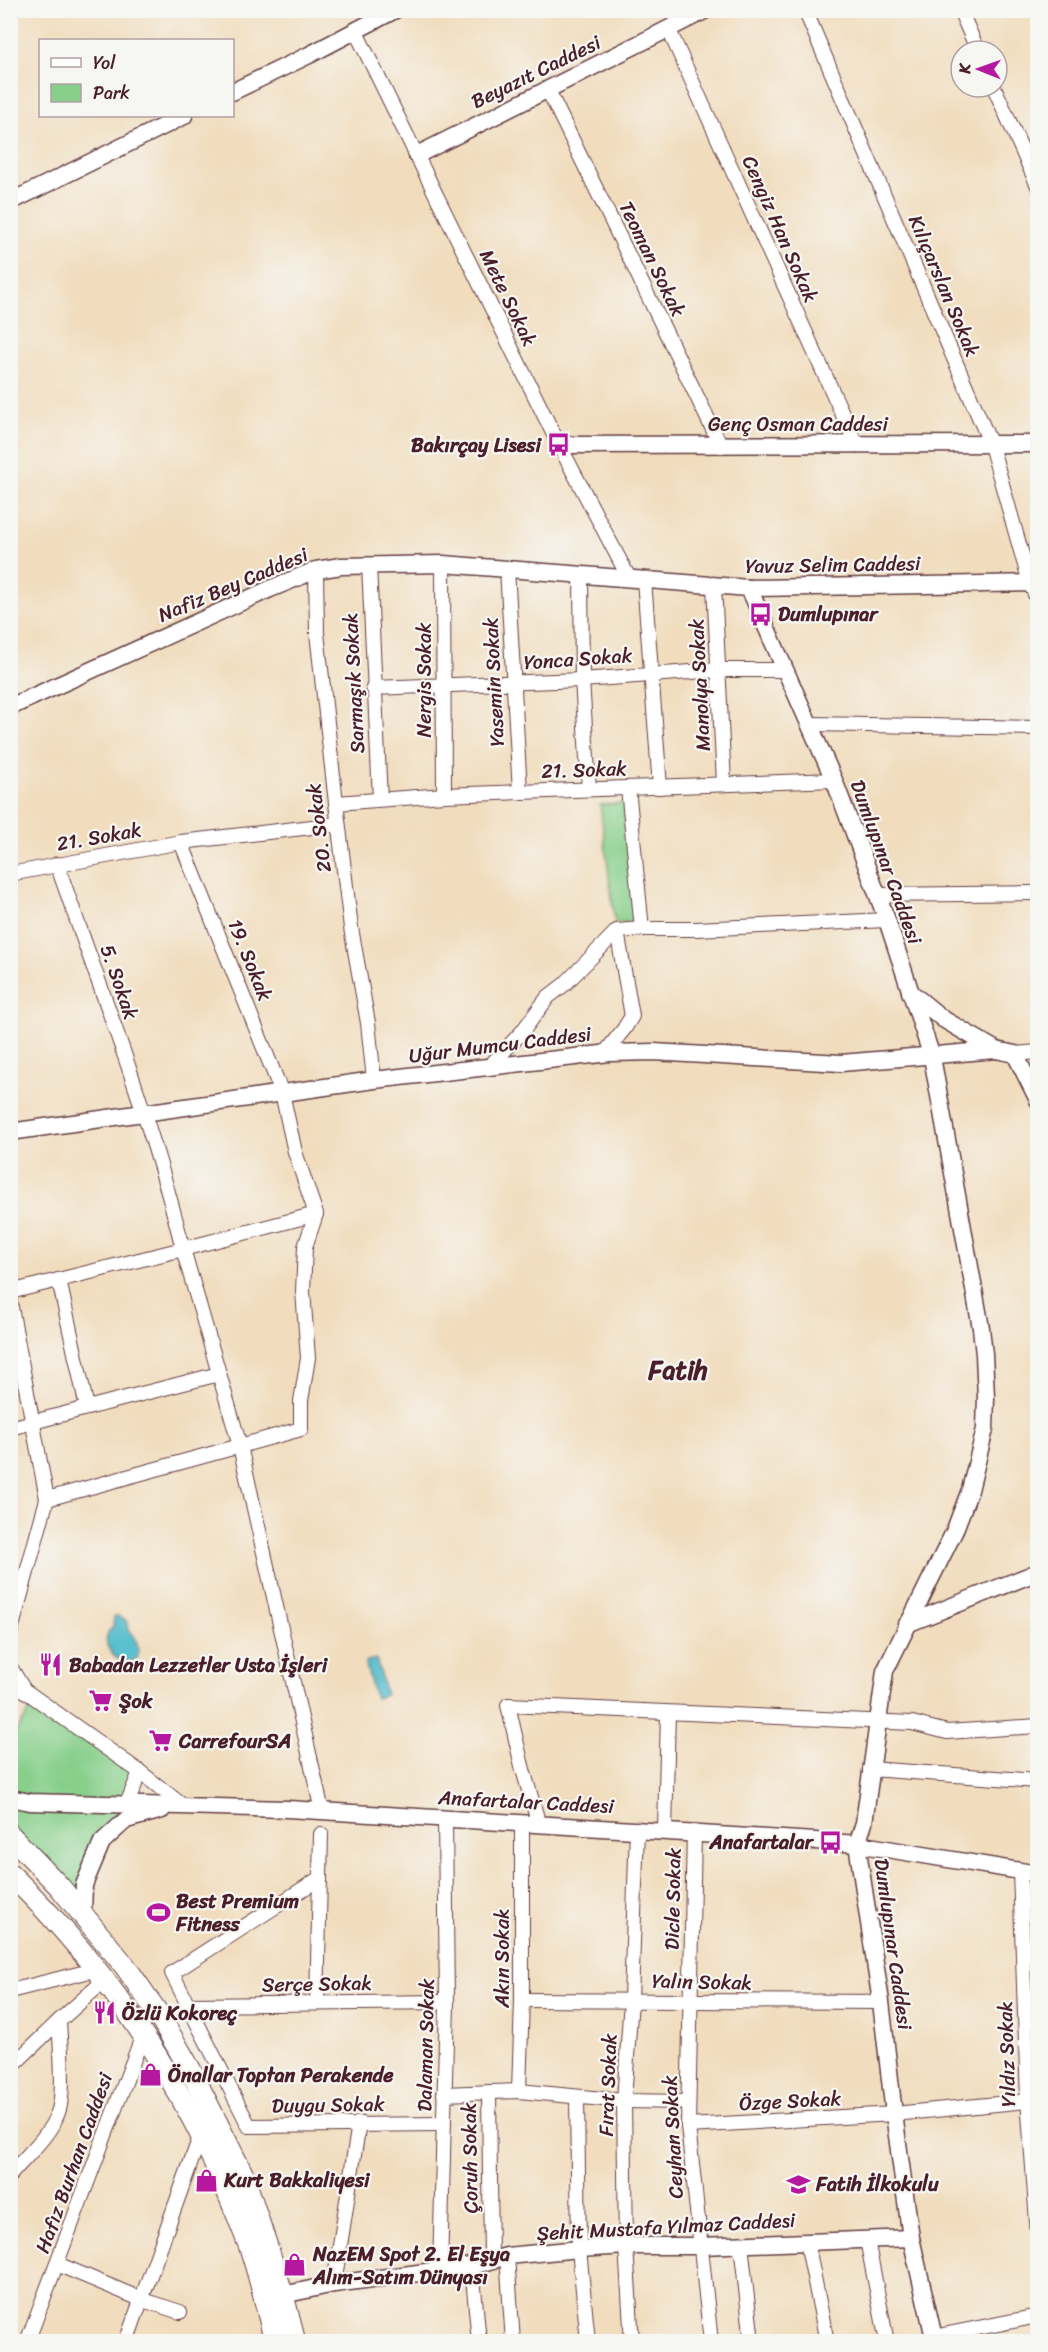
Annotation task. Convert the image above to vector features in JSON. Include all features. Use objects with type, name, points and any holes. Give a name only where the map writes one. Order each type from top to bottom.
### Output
[{"type":"main road","points":[[10,1834],[83,1914],[125,1966],[159,2015],[205,2098],[244,2177],[283,2295],[295,2342]]},
{"type":"main road","points":[[10,1874],[102,1974],[144,2032],[181,2096],[201,2134],[249,2247],[275,2342]]},
{"type":"street","points":[[234,91],[356,32],[395,10]]},
{"type":"street","name":"Beyazıt Caddesi","points":[[417,155],[706,10]]},
{"type":"street","name":"Kılıçarslan Sokak","points":[[805,10],[991,445],[1038,601]]},
{"type":"street","points":[[960,10],[973,39]]},
{"type":"street","name":"Cengiz Han Sokak","points":[[669,30],[856,444]]},
{"type":"street","name":"Mete Sokak","points":[[356,32],[559,445],[637,579]]},
{"type":"street","name":"Teoman Sokak","points":[[548,90],[721,446]]},
{"type":"street","points":[[999,99],[1038,186]]},
{"type":"street","points":[[10,202],[182,117]]},
{"type":"street","name":"Genç Osman Caddesi","points":[[559,445],[1038,444]]},
{"type":"street","name":"Nafiz Bey Caddesi","points":[[10,707],[316,570],[369,565],[443,564],[637,579]]},
{"type":"street","name":"Nergis Sokak","points":[[443,564],[444,795]]},
{"type":"street","name":"Sarmaşık Sokak","points":[[369,565],[380,799]]},
{"type":"street","name":"Yasemin Sokak","points":[[507,569],[520,792]]},
{"type":"street","name":"20. Sokak","points":[[316,570],[318,633],[338,824],[351,928],[368,1023],[374,1080]]},
{"type":"street","points":[[581,574],[582,680],[589,789]]},
{"type":"street","points":[[637,579],[651,674],[660,787]]},
{"type":"street","name":"Yavuz Selim Caddesi","points":[[637,579],[749,588],[1034,583]]},
{"type":"street","name":"Manolya Sokak","points":[[714,585],[724,783]]},
{"type":"street","name":"Dumlupınar Caddesi","points":[[749,588],[834,780],[887,920],[932,1057],[981,1328],[986,1397],[985,1429],[970,1490],[954,1532],[885,1671],[864,1823],[857,1844],[881,2002],[911,2238],[934,2339]]},
{"type":"street","name":"Yonca Sokak","points":[[373,688],[582,680],[718,670],[785,670]]},
{"type":"street","points":[[810,724],[1038,728]]},
{"type":"street","name":"21. Sokak","points":[[336,803],[444,795],[834,780]]},
{"type":"street","points":[[628,788],[642,929]]},
{"type":"street","name":"21. Sokak","points":[[10,874],[181,842],[338,824]]},
{"type":"street","name":"19. Sokak","points":[[181,842],[282,1093],[295,1152],[316,1214]]},
{"type":"street","name":"5. Sokak","points":[[57,864],[173,1206],[183,1249],[240,1446],[322,1811]]},
{"type":"street","points":[[877,895],[1038,893]]},
{"type":"street","points":[[488,1068],[522,1032],[548,997],[565,984],[617,931],[887,920]]},
{"type":"street","points":[[604,1054],[632,1016],[617,931]]},
{"type":"street","points":[[910,992],[943,1019],[996,1050],[1015,1054],[1038,1052]]},
{"type":"street","name":"Uğur Mumcu Caddesi","points":[[10,1132],[374,1080],[604,1054],[654,1052],[841,1063],[996,1050]]},
{"type":"street","points":[[1015,1054],[1038,1100]]},
{"type":"street","points":[[10,1292],[316,1214]]},
{"type":"street","points":[[47,1499],[301,1429],[301,1401],[308,1358],[303,1291],[305,1247],[316,1214]]},
{"type":"street","points":[[59,1280],[87,1408]]},
{"type":"street","points":[[10,1302],[47,1499],[10,1634]]},
{"type":"street","points":[[10,1428],[219,1374]]},
{"type":"street","points":[[907,1624],[1038,1572]]},
{"type":"street","points":[[10,1667],[24,1690]]},
{"type":"street","points":[[10,1681],[140,1772],[182,1805]]},
{"type":"street","name":"Akın Sokak","points":[[519,2091],[530,1825],[522,1766],[508,1705],[668,1713]]},
{"type":"street","points":[[665,1831],[668,1713],[912,1723],[947,1732],[1038,1726]]},
{"type":"street","points":[[870,1769],[1038,1781]]},
{"type":"street","points":[[127,1804],[140,1772]]},
{"type":"street","name":"Anafartalar Caddesi","points":[[10,1798],[30,1802],[322,1811],[530,1825],[694,1832],[857,1844],[1038,1874]]},
{"type":"street","points":[[10,1805],[30,1802]]},
{"type":"street","points":[[83,1914],[84,1885],[102,1842],[126,1820],[182,1805]]},
{"type":"street","name":"Dalaman Sokak","points":[[440,2271],[447,2002],[445,1819]]},
{"type":"street","name":"Fırat Sokak","points":[[632,2342],[626,2246],[624,2101],[632,2000],[638,1829]]},
{"type":"street","name":"Dicle Sokak","points":[[690,2002],[694,1832]]},
{"type":"street","points":[[317,2003],[321,1833]]},
{"type":"street","name":"Yıldız Sokak","points":[[1020,1870],[1038,2236]]},
{"type":"street","points":[[188,2006],[172,1973],[320,1878]]},
{"type":"street","points":[[10,1991],[102,1974]]},
{"type":"street","points":[[10,2068],[102,1974]]},
{"type":"street","name":"Yalın Sokak","points":[[522,2000],[881,2002]]},
{"type":"street","name":"Serçe Sokak","points":[[188,2006],[447,2002]]},
{"type":"street","name":"Ceyhan Sokak","points":[[690,2002],[688,2126],[711,2342]]},
{"type":"street","name":"Duygu Sokak","points":[[188,2006],[249,2126],[359,2123],[444,2124]]},
{"type":"street","points":[[10,2175],[58,2114],[61,2098],[59,2020]]},
{"type":"street","name":"Hafız Burhan Caddesi","points":[[27,2342],[144,2032]]},
{"type":"street","points":[[444,2094],[519,2091],[624,2101],[688,2102]]},
{"type":"street","name":"Çoruh Sokak","points":[[489,2092],[499,2258],[513,2342]]},
{"type":"street","points":[[577,2097],[579,2249],[588,2342]]},
{"type":"street","name":"Özge Sokak","points":[[688,2126],[894,2114],[1033,2100]]},
{"type":"street","points":[[334,2284],[359,2123]]},
{"type":"street","points":[[126,2342],[201,2134]]},
{"type":"street","name":"Şehit Mustafa Yılmaz Caddesi","points":[[283,2295],[334,2284],[472,2266],[499,2258],[579,2249],[911,2238]]},
{"type":"street","points":[[867,2240],[887,2342]]},
{"type":"street","points":[[807,2242],[827,2342]]},
{"type":"street","points":[[741,2244],[752,2342]]},
{"type":"street","points":[[57,2264],[142,2300],[180,2312]]},
{"type":"street","points":[[472,2266],[479,2342]]},
{"type":"street","points":[[934,2339],[1038,2316]]},
{"type":"green space","points":[[624,803],[638,921],[615,923],[600,805]]},
{"type":"green space","points":[[37,1700],[140,1772],[126,1820],[102,1842],[83,1914],[11,1835],[11,1739]]},
{"type":"water","points":[[118,1616],[127,1622],[128,1630],[136,1642],[138,1657],[131,1661],[117,1658],[108,1647],[106,1640],[108,1633],[113,1627],[114,1617]]},
{"type":"water","points":[[376,1659],[386,1695],[375,1698],[365,1662]]},
{"type":"place","name":"Bakırçay Lisesi","points":[[559,445]]},
{"type":"place","name":"Dumlupınar","points":[[760,614]]},
{"type":"place","name":"Babadan Lezzetler Usta İşleri","points":[[51,1665]]},
{"type":"place","name":"Şok","points":[[101,1701]]},
{"type":"place","name":"CarrefourSA","points":[[161,1741]]},
{"type":"place","name":"Anafartalar","points":[[831,1842]]},
{"type":"place","name":"Best Premium Fitness","points":[[158,1913]]},
{"type":"place","name":"Özlü Kokoreç","points":[[104,2013]]},
{"type":"place","name":"Önallar Toptan Perakende","points":[[150,2075]]},
{"type":"place","name":"Kurt Bakkaliyesi","points":[[206,2180]]},
{"type":"place","name":"Fatih İlkokulu","points":[[798,2184]]},
{"type":"place","name":"NazEM Spot 2. El Eşya Alım-Satım Dünyası","points":[[295,2265]]},
{"type":"district","name":"Fatih","points":[[678,1370]]}]
